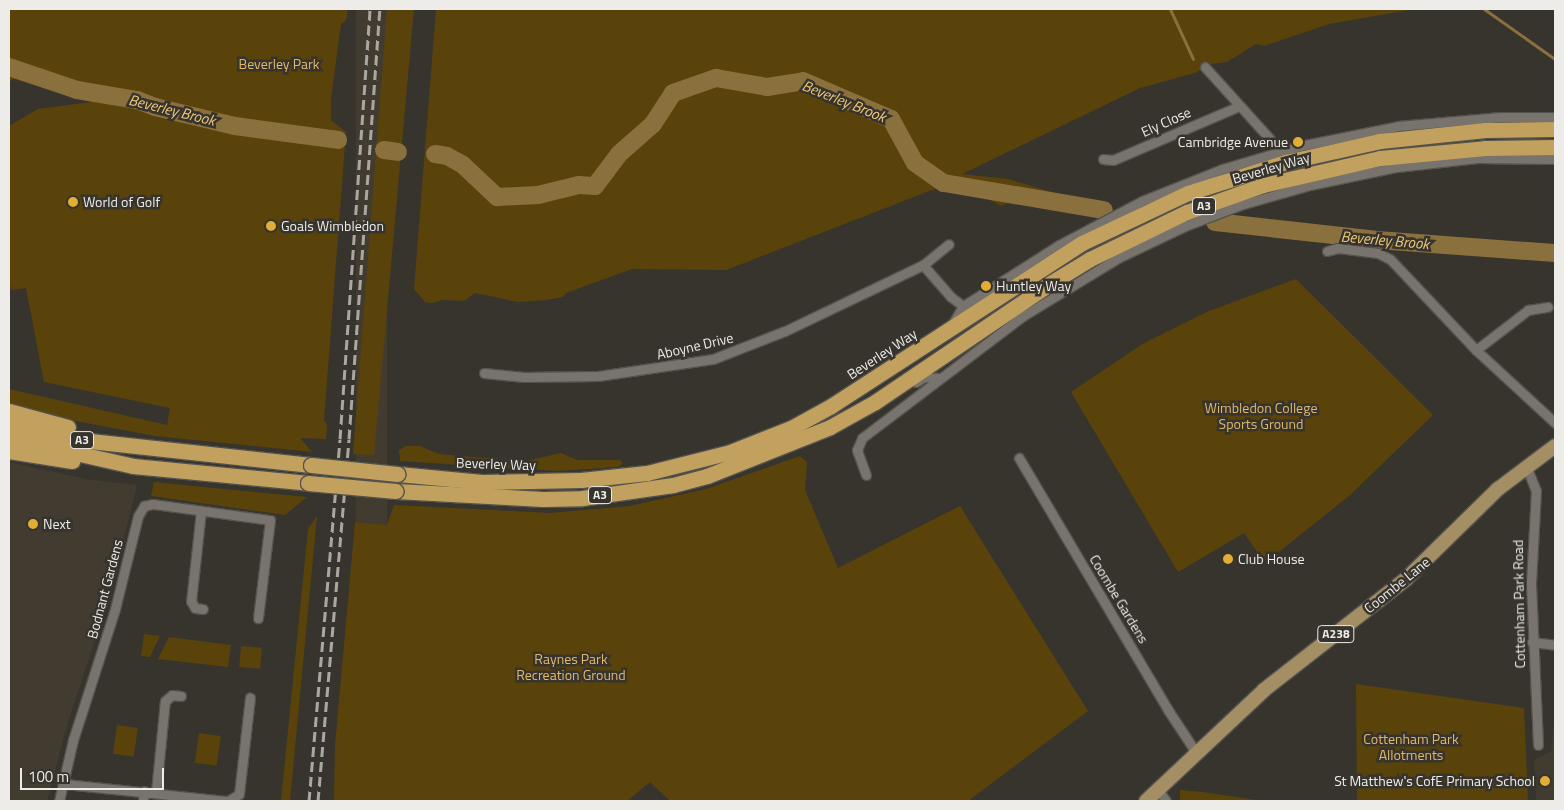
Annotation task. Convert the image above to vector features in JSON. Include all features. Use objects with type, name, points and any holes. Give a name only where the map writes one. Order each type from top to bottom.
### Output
[{"type":"highway","name":"Beverley Way","points":[[9,424],[81,440],[157,450],[482,482],[543,482],[647,473],[703,460],[791,428],[949,330],[1082,243],[1188,193],[1249,172],[1380,141],[1468,131],[1555,129]]},
{"type":"highway","name":"Beverley Way","points":[[9,438],[133,466],[396,491],[543,499],[582,498],[673,485],[736,467],[797,443],[830,427],[896,388],[1049,284],[1090,259],[1195,209],[1263,185],[1380,158],[1485,148],[1555,148]]},
{"type":"highway","points":[[9,411],[157,450]]},
{"type":"highway","points":[[9,451],[39,458],[133,466]]},
{"type":"main road","name":"Coombe Lane","points":[[1146,801],[1163,796],[1197,754],[1264,690],[1430,558],[1498,489],[1555,446]]},
{"type":"street","points":[[1205,67],[1280,151]]},
{"type":"street","name":"Ely Close","points":[[1103,159],[1113,160],[1239,106]]},
{"type":"street","name":"Beverley Way","points":[[949,330],[963,306],[1059,244],[1142,201],[1222,169],[1280,151],[1398,126],[1493,118],[1555,117]]},
{"type":"street","name":"Beverley Way","points":[[866,475],[857,450],[862,438],[930,389],[939,378],[1081,279],[1185,226],[1240,205],[1310,184],[1396,167],[1477,158],[1555,159]]},
{"type":"street","name":"Aboyne Drive","points":[[484,373],[524,377],[598,376],[713,359],[786,331],[923,265],[949,244]]},
{"type":"street","points":[[1327,251],[1338,248],[1371,252],[1390,260],[1476,350],[1555,424]]},
{"type":"street","points":[[923,265],[951,298],[963,306]]},
{"type":"street","points":[[1476,350],[1528,310],[1548,307]]},
{"type":"street","name":"Beverley Way","points":[[896,388],[924,377],[939,378]]},
{"type":"street","name":"Coombe Gardens","points":[[1019,458],[1168,710],[1197,754]]},
{"type":"street","name":"Cottenham Park Road","points":[[1526,466],[1536,491],[1532,529],[1532,642],[1538,745]]},
{"type":"street","name":"Bodnant Gardens","points":[[59,801],[65,784],[73,740],[116,609],[138,516],[144,506],[153,504],[270,520],[258,618]]},
{"type":"street","points":[[201,511],[191,601],[195,608],[202,609]]},
{"type":"street","points":[[1532,642],[1555,644]]},
{"type":"street","points":[[156,792],[165,701],[172,695],[181,696]]},
{"type":"street","points":[[65,784],[228,801],[239,794],[250,698]]},
{"type":"street","points":[[143,801],[144,791]]},
{"type":"shaded area","points":[[356,9],[387,9],[387,801],[356,801]]},
{"type":"shaded area","points":[[9,462],[86,479],[137,485],[109,598],[68,722],[47,801],[9,801]]},
{"type":"shaded area","name":"St Matthew's CofE Primary School","points":[[1554,722],[1555,801],[1536,801],[1534,760],[1551,752]]},
{"type":"green space","name":"Beverley Park","points":[[9,9],[348,9],[346,20],[341,24],[331,99],[331,120],[346,132],[324,420],[327,425],[326,439],[300,438],[312,452],[155,436],[60,418],[9,404],[9,389],[167,425],[170,408],[44,382],[26,288],[11,290],[9,278],[9,126],[38,109],[91,102],[14,79],[9,82]]},
{"type":"green space","points":[[387,9],[414,9],[374,455],[353,454]]},
{"type":"green space","points":[[436,9],[1415,9],[1329,24],[1264,46],[1256,44],[1227,62],[1211,64],[1195,73],[1140,88],[962,174],[1008,179],[1105,208],[1098,212],[1017,199],[1001,206],[983,196],[970,192],[954,194],[944,187],[937,188],[726,270],[632,269],[566,293],[563,297],[546,300],[518,302],[475,293],[464,301],[442,300],[432,303],[425,302],[414,289]]},
{"type":"green space","name":"Wimbledon College Sports Ground","points":[[1296,279],[1433,415],[1349,496],[1265,563],[1244,533],[1178,572],[1071,392],[1144,343],[1209,311]]},
{"type":"green space","points":[[406,446],[420,446],[439,454],[495,459],[526,461],[561,453],[577,460],[620,460],[623,463],[618,467],[558,471],[400,461],[399,450]]},
{"type":"green space","name":"Raynes Park Recreation Ground","points":[[800,456],[807,462],[805,490],[838,568],[960,506],[1088,711],[968,801],[670,801],[650,782],[627,801],[334,801],[335,745],[355,522],[387,525],[394,505],[550,513],[630,506],[706,489]]},
{"type":"green space","points":[[154,482],[307,497],[285,515],[151,496]]},
{"type":"green space","points":[[317,516],[290,801],[281,801],[308,529]]},
{"type":"green space","points":[[144,634],[160,636],[150,657],[141,656]]},
{"type":"green space","points":[[169,637],[231,645],[228,667],[158,659]]},
{"type":"green space","points":[[241,646],[262,648],[260,669],[239,667]]},
{"type":"green space","name":"Cottenham Park Allotments","points":[[1356,684],[1524,708],[1528,801],[1357,801]]},
{"type":"green space","points":[[117,725],[138,728],[134,757],[113,754]]},
{"type":"green space","points":[[199,733],[221,736],[217,766],[195,763]]},
{"type":"green space","points":[[1180,790],[1203,792],[1263,801],[1180,801]]},
{"type":"waterway","points":[[1170,9],[1193,59]]},
{"type":"waterway","points":[[1484,9],[1555,59]]},
{"type":"waterway","name":"Beverley Brook","points":[[9,67],[77,90],[137,100],[155,107],[235,126],[338,140]]},
{"type":"waterway","name":"Beverley Brook","points":[[435,154],[447,156],[463,165],[497,197],[538,195],[579,185],[595,186],[619,154],[653,124],[673,93],[716,78],[767,87],[803,81],[891,119],[915,163],[944,183],[1104,210]]},
{"type":"waterway","name":"Beverley Brook","points":[[384,150],[398,152]]},
{"type":"waterway","name":"Beverley Brook","points":[[1215,222],[1377,240],[1555,253]]},
{"type":"railway","points":[[309,801],[340,439],[370,9]]},
{"type":"railway","points":[[318,801],[349,439],[380,9]]},
{"type":"place","name":"Cambridge Avenue","points":[[1298,142]]},
{"type":"place","name":"World of Golf","points":[[73,202]]},
{"type":"place","name":"Goals Wimbledon","points":[[271,226]]},
{"type":"place","name":"Huntley Way","points":[[986,286]]},
{"type":"place","name":"Next","points":[[33,524]]},
{"type":"place","name":"Club House","points":[[1228,559]]},
{"type":"place","name":"St Matthew's CofE Primary School","points":[[1545,781]]}]
